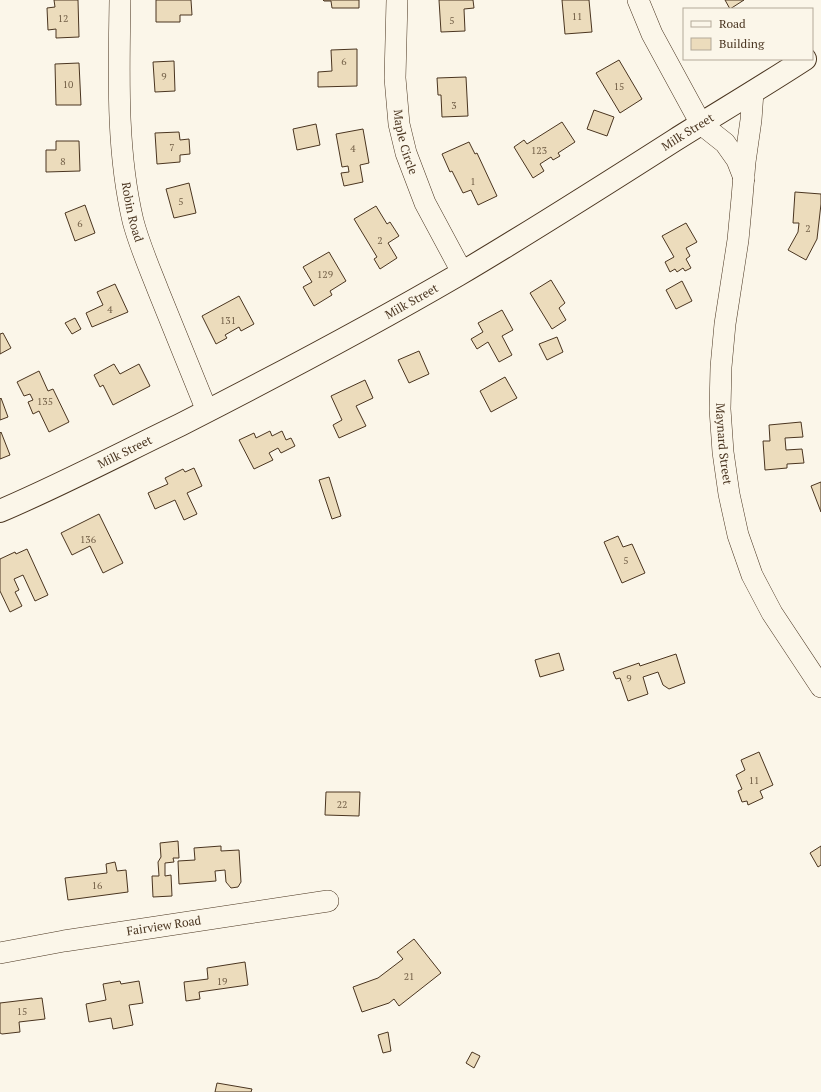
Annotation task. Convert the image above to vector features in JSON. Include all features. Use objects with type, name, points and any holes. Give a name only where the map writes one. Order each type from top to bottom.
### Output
[{"type":"main road","name":"Milk Street","points":[[0,511],[74,477],[208,411],[332,345],[462,272],[565,210],[803,60]]},
{"type":"street","name":"Robin Road","points":[[120,0],[119,95],[121,138],[126,180],[134,222],[147,262],[208,411]]},
{"type":"street","name":"Maple Circle","points":[[397,0],[395,78],[399,124],[406,153],[425,203],[462,272]]},
{"type":"street","points":[[638,0],[652,34],[701,124]]},
{"type":"street","name":"Maynard Street","points":[[753,92],[738,240],[725,324],[721,367],[720,409],[722,444],[729,494],[738,535],[752,575],[772,613],[821,687]]},
{"type":"street","name":"Maynard Street","points":[[701,124],[725,143],[737,160],[744,178]]},
{"type":"street","name":"Fairview Road","points":[[0,953],[328,901]]},
{"type":"building","points":[[54,0],[78,0],[79,37],[56,38],[56,29],[48,30],[47,8],[55,7]]},
{"type":"building","points":[[156,0],[191,0],[192,15],[180,15],[180,22],[156,22]]},
{"type":"building","points":[[323,0],[359,0],[359,8],[332,8],[331,1]]},
{"type":"building","points":[[439,0],[473,0],[474,8],[464,9],[465,31],[441,32]]},
{"type":"building","points":[[562,0],[589,0],[592,32],[565,34]]},
{"type":"building","points":[[725,0],[744,0],[732,8],[729,8]]},
{"type":"building","points":[[357,49],[357,86],[318,87],[318,72],[332,71],[331,50]]},
{"type":"building","points":[[619,60],[642,99],[620,113],[596,73]]},
{"type":"building","points":[[174,61],[175,91],[155,92],[153,62]]},
{"type":"building","points":[[79,63],[81,105],[56,105],[55,64]]},
{"type":"building","points":[[466,77],[468,116],[442,117],[441,95],[438,95],[437,78]]},
{"type":"building","points":[[594,110],[614,117],[607,136],[587,129]]},
{"type":"building","points":[[562,122],[575,142],[558,153],[560,156],[553,160],[551,157],[540,164],[544,171],[533,178],[514,147],[524,140],[527,144]]},
{"type":"building","points":[[316,124],[320,145],[297,150],[293,129]]},
{"type":"building","points":[[363,129],[369,163],[360,165],[363,182],[344,186],[341,173],[349,172],[348,166],[342,167],[336,134]]},
{"type":"building","points":[[179,132],[180,140],[189,139],[190,154],[180,155],[180,162],[157,164],[155,133]]},
{"type":"building","points":[[56,141],[79,141],[80,171],[46,172],[46,150],[56,150]]},
{"type":"building","points":[[469,142],[475,154],[477,153],[497,196],[478,205],[471,190],[463,193],[452,171],[450,172],[442,154]]},
{"type":"building","points":[[189,183],[196,213],[174,218],[166,189]]},
{"type":"building","points":[[795,192],[821,194],[817,239],[806,260],[788,250],[798,232],[799,223],[793,223]]},
{"type":"building","points":[[85,205],[95,233],[75,241],[65,213]]},
{"type":"building","points":[[376,206],[387,224],[390,222],[399,236],[388,243],[397,258],[380,269],[374,259],[377,257],[354,219]]},
{"type":"building","points":[[686,223],[697,242],[686,248],[690,256],[686,259],[691,268],[685,271],[683,268],[677,272],[675,269],[670,272],[665,262],[674,257],[662,236]]},
{"type":"building","points":[[329,252],[346,281],[330,291],[332,295],[314,306],[303,287],[312,282],[303,267]]},
{"type":"building","points":[[551,280],[565,303],[559,308],[566,320],[552,329],[530,293]]},
{"type":"building","points":[[682,281],[692,301],[676,309],[666,290]]},
{"type":"building","points":[[115,284],[128,312],[92,327],[86,313],[103,305],[97,292]]},
{"type":"building","points":[[239,296],[254,324],[241,331],[239,327],[225,335],[227,338],[216,344],[202,316]]},
{"type":"building","points":[[502,310],[513,330],[502,336],[512,355],[499,362],[488,342],[477,349],[471,339],[483,332],[478,323]]},
{"type":"building","points":[[75,318],[81,329],[72,334],[65,323]]},
{"type":"building","points":[[3,333],[11,348],[0,354],[0,334]]},
{"type":"building","points":[[557,337],[563,352],[547,360],[539,344]]},
{"type":"building","points":[[419,351],[429,374],[409,383],[398,360]]},
{"type":"building","points":[[114,364],[120,374],[139,364],[150,386],[113,405],[103,385],[100,387],[94,375]]},
{"type":"building","points":[[39,371],[48,391],[53,389],[69,422],[49,432],[39,411],[33,414],[28,402],[33,400],[30,394],[24,396],[17,382]]},
{"type":"building","points":[[505,377],[517,398],[491,412],[480,391]]},
{"type":"building","points":[[365,380],[373,398],[356,406],[366,426],[339,438],[333,425],[342,420],[331,396]]},
{"type":"building","points":[[1,398],[8,417],[0,420],[0,399]]},
{"type":"building","points":[[801,422],[803,437],[785,438],[786,450],[802,449],[804,463],[787,464],[787,468],[765,470],[763,441],[770,441],[769,425]]},
{"type":"building","points":[[270,431],[272,436],[282,431],[286,440],[291,438],[295,446],[281,453],[278,448],[269,453],[273,460],[254,469],[239,440],[254,433],[256,438]]},
{"type":"building","points":[[1,432],[10,455],[0,459],[0,433]]},
{"type":"building","points":[[194,468],[202,486],[187,493],[197,514],[184,520],[175,500],[155,509],[148,493],[168,484],[165,478],[183,469],[185,472]]},
{"type":"building","points":[[329,477],[341,516],[332,519],[319,480]]},
{"type":"building","points":[[821,482],[821,512],[811,486]]},
{"type":"building","points":[[99,514],[123,563],[103,573],[90,546],[72,555],[61,533]]},
{"type":"building","points":[[618,536],[623,547],[632,544],[645,573],[622,583],[604,542]]},
{"type":"building","points":[[27,549],[48,595],[35,601],[23,575],[14,579],[19,590],[15,592],[22,606],[10,612],[0,591],[0,559],[15,552],[16,554]]},
{"type":"building","points":[[559,653],[564,670],[540,677],[535,660]]},
{"type":"building","points":[[676,654],[685,683],[669,689],[663,685],[658,672],[643,677],[648,694],[628,701],[620,678],[616,679],[613,672],[639,663],[640,666]]},
{"type":"building","points":[[759,752],[773,785],[760,791],[763,798],[748,805],[747,801],[742,802],[738,791],[742,789],[736,775],[745,770],[741,760]]},
{"type":"building","points":[[326,792],[360,792],[359,816],[325,815]]},
{"type":"building","points":[[178,841],[179,858],[173,858],[174,862],[165,863],[165,876],[171,875],[172,896],[153,897],[152,876],[159,876],[158,862],[161,857],[160,843]]},
{"type":"building","points":[[221,846],[221,851],[239,850],[241,882],[238,887],[231,888],[226,882],[225,870],[215,871],[216,881],[179,884],[178,861],[195,860],[194,848]]},
{"type":"building","points":[[821,846],[821,865],[818,867],[810,853]]},
{"type":"building","points":[[115,862],[117,871],[126,870],[128,892],[68,900],[65,878],[107,873],[106,864]]},
{"type":"building","points":[[414,939],[441,973],[399,1006],[394,999],[389,1003],[362,1012],[353,987],[378,978],[403,959],[397,952]]},
{"type":"building","points":[[245,962],[248,985],[199,992],[200,999],[186,1001],[184,982],[208,979],[207,968]]},
{"type":"building","points":[[120,981],[121,984],[139,981],[143,1003],[129,1005],[133,1025],[113,1029],[111,1018],[89,1022],[86,1004],[106,1000],[103,984]]},
{"type":"building","points":[[42,998],[45,1019],[19,1022],[20,1032],[0,1033],[0,1003]]},
{"type":"building","points":[[388,1032],[391,1051],[383,1053],[378,1035]]},
{"type":"building","points":[[472,1052],[480,1056],[474,1068],[466,1063]]},
{"type":"building","points":[[217,1083],[252,1089],[251,1092],[215,1092]]}]
